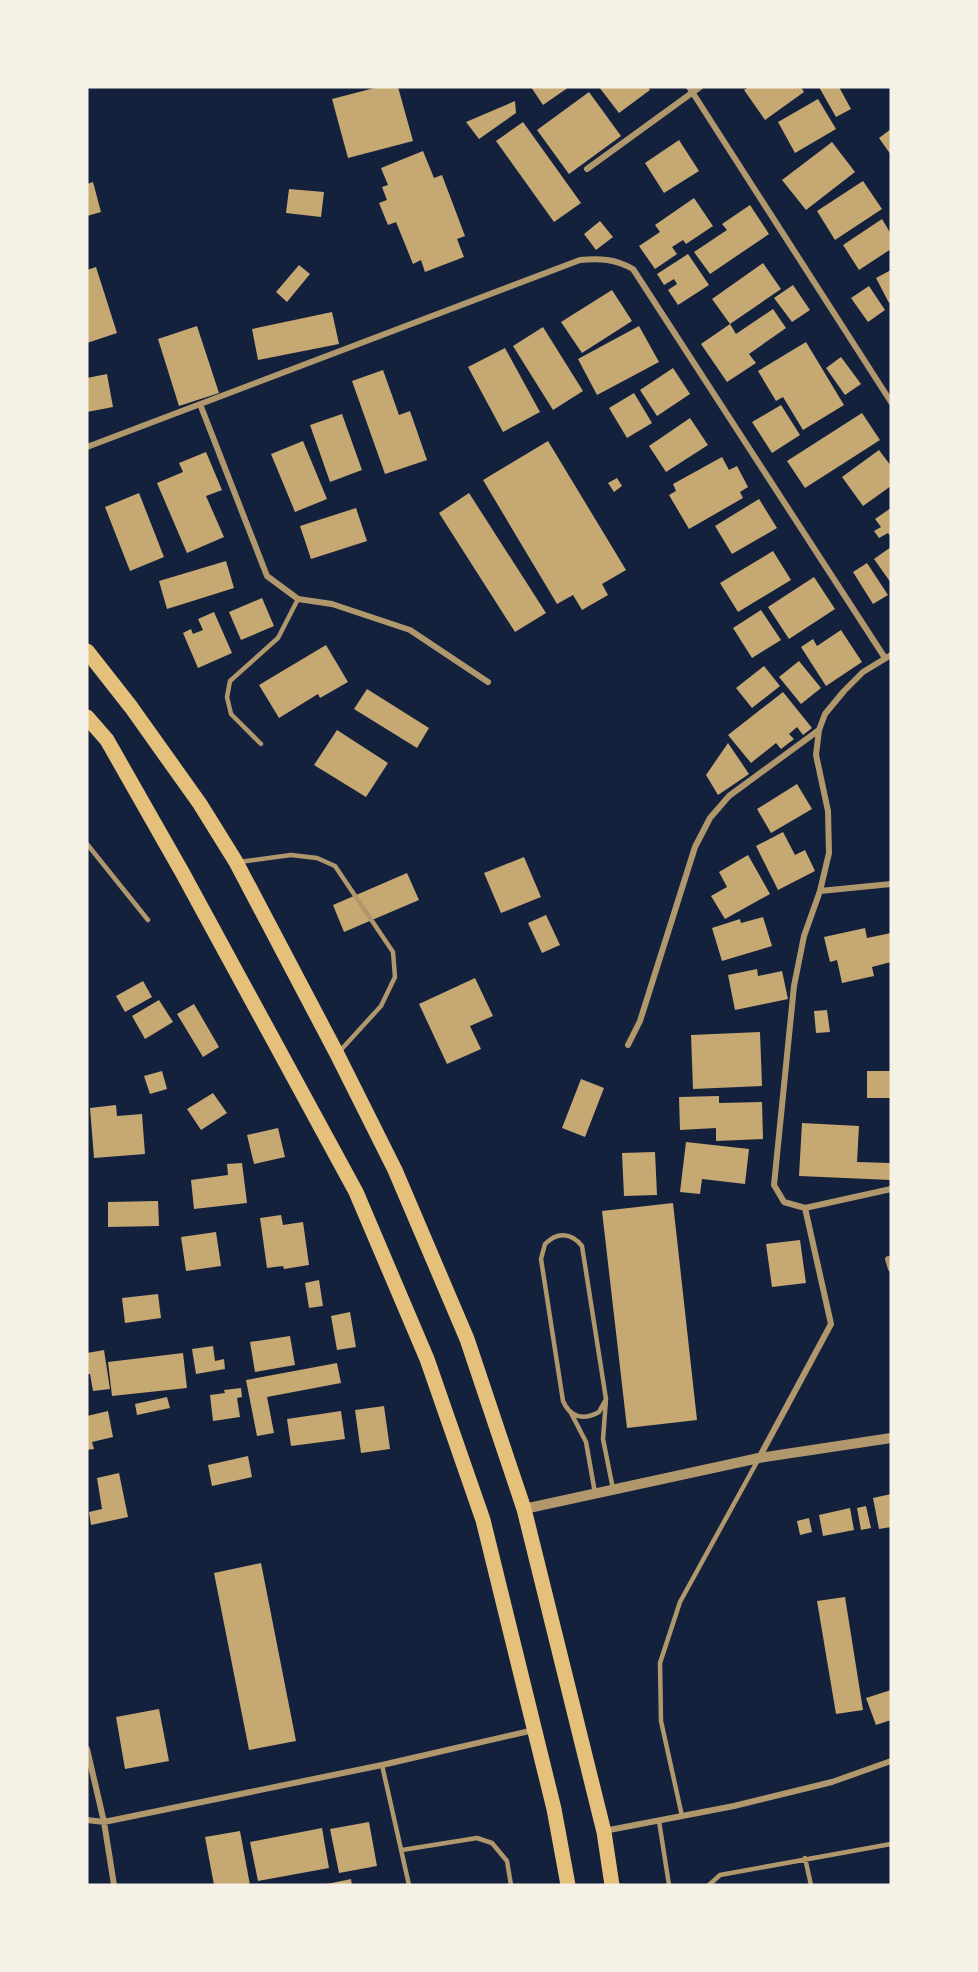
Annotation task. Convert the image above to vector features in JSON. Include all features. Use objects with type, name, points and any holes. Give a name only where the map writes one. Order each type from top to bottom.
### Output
[{"type":"main road","points":[[87,651],[131,707],[200,804],[236,862],[395,1170],[467,1340],[524,1509],[604,1832],[612,1885]]},
{"type":"main road","points":[[87,717],[106,740],[182,872],[356,1192],[427,1359],[483,1521],[554,1809],[568,1885]]},
{"type":"street","points":[[587,169],[691,89],[700,87]]},
{"type":"street","points":[[691,89],[891,402]]},
{"type":"street","points":[[87,447],[580,260],[599,258],[619,261],[633,269],[888,657],[863,672],[844,691],[825,714],[819,730],[816,755],[828,811],[829,853],[820,891],[804,936],[794,986],[774,1185],[784,1202],[805,1208],[891,1189]]},
{"type":"street","points":[[200,404],[267,576],[298,599],[332,604],[410,630],[488,682]]},
{"type":"street","points":[[628,1045],[640,1021],[695,847],[710,818],[729,796],[819,730]]},
{"type":"street","points":[[820,891],[891,884]]},
{"type":"street","points":[[759,1458],[831,1323],[805,1208]]},
{"type":"street","points":[[888,1259],[891,1269]]},
{"type":"street","points":[[524,1509],[759,1458],[891,1438]]},
{"type":"street","points":[[87,1820],[104,1822],[382,1765],[535,1730]]},
{"type":"street","points":[[87,1749],[104,1822],[114,1885]]},
{"type":"street","points":[[604,1832],[734,1806],[832,1782],[891,1761]]},
{"type":"lane","points":[[261,744],[231,714],[227,698],[230,681],[278,638],[298,599]]},
{"type":"lane","points":[[87,844],[148,920]]},
{"type":"lane","points":[[236,862],[291,855],[317,858],[335,866],[393,952],[394,978],[381,1006],[337,1054]]},
{"type":"lane","points":[[595,1493],[586,1442],[563,1401],[541,1259],[545,1244],[557,1235],[571,1236],[582,1246],[606,1399],[603,1439],[613,1489]]},
{"type":"lane","points":[[571,1413],[585,1418],[592,1416],[599,1412],[606,1399]]},
{"type":"lane","points":[[682,1816],[661,1721],[660,1663],[680,1602],[759,1458]]},
{"type":"lane","points":[[382,1765],[410,1885]]},
{"type":"lane","points":[[659,1821],[669,1885]]},
{"type":"lane","points":[[402,1850],[477,1838],[492,1843],[507,1862],[510,1885]]},
{"type":"lane","points":[[709,1885],[720,1875],[891,1844]]},
{"type":"lane","points":[[805,1858],[811,1885]]},
{"type":"building","points":[[378,87],[398,87],[413,141],[348,158],[332,99]]},
{"type":"building","points":[[531,87],[569,87],[543,105]]},
{"type":"building","points":[[599,87],[648,87],[650,90],[619,113]]},
{"type":"building","points":[[749,87],[801,87],[804,92],[765,120],[744,90]]},
{"type":"building","points":[[819,87],[839,87],[851,109],[836,117]]},
{"type":"building","points":[[589,92],[621,136],[569,174],[537,130]]},
{"type":"building","points":[[818,99],[836,129],[795,153],[778,122]]},
{"type":"building","points":[[515,101],[516,113],[479,139],[466,122]]},
{"type":"building","points":[[523,122],[581,203],[554,222],[496,141]]},
{"type":"building","points":[[891,129],[891,155],[879,138]]},
{"type":"building","points":[[679,140],[699,171],[664,193],[645,163]]},
{"type":"building","points":[[832,142],[855,172],[806,210],[782,180]]},
{"type":"building","points":[[423,151],[434,178],[442,175],[465,236],[457,239],[464,257],[425,272],[421,260],[413,264],[396,222],[388,225],[379,203],[387,200],[382,187],[388,185],[381,168]]},
{"type":"building","points":[[863,181],[882,209],[835,240],[817,211]]},
{"type":"building","points":[[93,182],[101,212],[87,216],[87,184]]},
{"type":"building","points":[[289,189],[324,192],[321,217],[286,213]]},
{"type":"building","points":[[694,198],[713,226],[686,244],[683,240],[672,247],[677,254],[655,269],[639,246],[660,232],[655,225]]},
{"type":"building","points":[[750,205],[769,234],[710,274],[694,252],[727,230],[722,224]]},
{"type":"building","points":[[882,219],[891,234],[891,249],[859,270],[843,245]]},
{"type":"building","points":[[600,221],[613,237],[596,250],[584,234]]},
{"type":"building","points":[[688,254],[709,285],[678,305],[668,290],[677,284],[674,279],[664,285],[657,274]]},
{"type":"building","points":[[763,263],[781,289],[730,324],[712,299]]},
{"type":"building","points":[[299,265],[310,274],[287,302],[276,292]]},
{"type":"building","points":[[96,267],[117,333],[87,343],[87,270]]},
{"type":"building","points":[[891,270],[891,302],[889,303],[876,278]]},
{"type":"building","points":[[793,285],[810,310],[792,322],[774,298]]},
{"type":"building","points":[[869,286],[885,310],[868,322],[851,298]]},
{"type":"building","points":[[612,290],[632,321],[582,353],[561,322]]},
{"type":"building","points":[[773,309],[786,328],[749,354],[756,363],[727,382],[701,344],[730,324],[736,334]]},
{"type":"building","points":[[332,312],[339,344],[258,360],[252,329]]},
{"type":"building","points":[[197,326],[219,393],[179,406],[158,339]]},
{"type":"building","points":[[639,326],[659,362],[597,395],[578,359]]},
{"type":"building","points":[[543,327],[583,391],[553,410],[513,346]]},
{"type":"building","points":[[806,342],[844,405],[803,430],[783,397],[776,401],[758,371]]},
{"type":"building","points":[[505,348],[540,412],[503,432],[468,367]]},
{"type":"building","points":[[841,357],[861,384],[845,395],[826,368]]},
{"type":"building","points":[[673,368],[690,394],[657,416],[640,390]]},
{"type":"building","points":[[383,370],[399,415],[410,411],[427,460],[385,474],[352,381]]},
{"type":"building","points":[[107,374],[113,407],[87,412],[87,378]]},
{"type":"building","points":[[634,393],[652,423],[627,438],[609,408]]},
{"type":"building","points":[[781,405],[800,435],[772,453],[752,422]]},
{"type":"building","points":[[862,413],[880,440],[805,488],[787,461]]},
{"type":"building","points":[[342,414],[362,470],[330,482],[310,425]]},
{"type":"building","points":[[690,418],[708,445],[666,472],[649,446]]},
{"type":"building","points":[[303,441],[327,499],[295,512],[271,454]]},
{"type":"building","points":[[548,441],[626,570],[602,584],[608,595],[582,610],[573,595],[557,604],[483,480]]},
{"type":"building","points":[[879,450],[891,466],[891,486],[863,506],[842,477]]},
{"type":"building","points":[[206,452],[222,490],[206,496],[224,537],[187,553],[157,483],[183,472],[179,463]]},
{"type":"building","points":[[722,457],[729,470],[737,466],[748,487],[740,492],[743,498],[689,529],[669,495],[676,491],[673,484]]},
{"type":"building","points":[[617,478],[622,486],[614,492],[608,483]]},
{"type":"building","points":[[139,493],[164,557],[130,571],[105,507]]},
{"type":"building","points":[[469,493],[546,613],[515,632],[439,513]]},
{"type":"building","points":[[759,499],[777,528],[732,554],[715,526]]},
{"type":"building","points":[[356,508],[367,541],[311,559],[300,526]]},
{"type":"building","points":[[891,508],[891,537],[888,533],[879,538],[874,531],[881,527],[875,519]]},
{"type":"building","points":[[891,547],[891,583],[874,559]]},
{"type":"building","points":[[773,551],[791,580],[738,612],[720,583]]},
{"type":"building","points":[[226,561],[234,588],[167,609],[159,581]]},
{"type":"building","points":[[867,563],[888,595],[873,604],[853,572]]},
{"type":"building","points":[[814,577],[835,609],[789,639],[768,607]]},
{"type":"building","points":[[262,598],[274,626],[241,640],[229,612]]},
{"type":"building","points":[[761,610],[781,640],[752,658],[733,628]]},
{"type":"building","points":[[214,612],[232,653],[198,668],[183,633],[191,629],[193,634],[203,630],[198,619]]},
{"type":"building","points":[[841,630],[862,662],[826,686],[801,647],[813,639],[817,646]]},
{"type":"building","points":[[326,645],[348,682],[320,698],[318,694],[279,718],[259,685]]},
{"type":"building","points":[[799,661],[821,688],[801,704],[779,677]]},
{"type":"building","points":[[764,666],[780,686],[752,708],[736,688]]},
{"type":"building","points":[[367,689],[429,728],[417,748],[354,709]]},
{"type":"building","points":[[783,692],[812,728],[803,735],[797,727],[789,734],[794,739],[781,749],[776,743],[751,763],[728,735]]},
{"type":"building","points":[[337,730],[388,763],[366,797],[314,765]]},
{"type":"building","points":[[728,743],[749,774],[718,795],[706,775]]},
{"type":"building","points":[[797,784],[812,809],[771,833],[757,809]]},
{"type":"building","points":[[783,832],[795,855],[805,850],[815,871],[778,890],[756,846]]},
{"type":"building","points":[[748,855],[770,894],[725,919],[711,896],[727,887],[719,872]]},
{"type":"building","points":[[524,857],[541,897],[501,913],[484,873]]},
{"type":"building","points":[[407,873],[419,900],[344,932],[333,905]]},
{"type":"building","points":[[546,915],[560,945],[542,953],[528,923]]},
{"type":"building","points":[[763,917],[772,946],[722,961],[712,928],[740,919],[741,923]]},
{"type":"building","points":[[865,928],[867,938],[891,933],[891,962],[872,967],[874,976],[842,983],[837,960],[830,962],[824,937]]},
{"type":"building","points":[[757,969],[758,976],[782,971],[788,999],[735,1010],[728,975]]},
{"type":"building","points":[[475,978],[493,1016],[470,1026],[481,1049],[447,1064],[419,1004]]},
{"type":"building","points":[[143,981],[152,997],[125,1012],[116,996]]},
{"type":"building","points":[[159,1000],[173,1022],[145,1039],[132,1016]]},
{"type":"building","points":[[194,1004],[219,1047],[203,1057],[177,1014]]},
{"type":"building","points":[[827,1010],[830,1032],[816,1033],[814,1011]]},
{"type":"building","points":[[760,1032],[762,1086],[693,1089],[691,1035]]},
{"type":"building","points":[[162,1071],[167,1089],[150,1094],[144,1076]]},
{"type":"building","points":[[867,1071],[891,1071],[891,1098],[867,1098]]},
{"type":"building","points":[[581,1079],[604,1088],[585,1137],[562,1128]]},
{"type":"building","points":[[213,1093],[227,1113],[201,1130],[187,1109]]},
{"type":"building","points":[[719,1096],[719,1103],[762,1102],[763,1139],[716,1141],[716,1128],[680,1130],[679,1097]]},
{"type":"building","points":[[116,1105],[117,1116],[142,1114],[145,1154],[94,1158],[90,1108]]},
{"type":"building","points":[[802,1123],[859,1126],[857,1162],[891,1163],[891,1180],[799,1176]]},
{"type":"building","points":[[278,1128],[285,1157],[254,1164],[247,1135]]},
{"type":"building","points":[[686,1142],[749,1149],[745,1184],[702,1179],[700,1194],[680,1192]]},
{"type":"building","points":[[655,1152],[657,1195],[624,1196],[622,1153]]},
{"type":"building","points":[[242,1163],[247,1203],[194,1209],[191,1180],[228,1175],[227,1164]]},
{"type":"building","points":[[158,1201],[159,1226],[108,1227],[108,1202]]},
{"type":"building","points":[[673,1203],[697,1420],[627,1428],[602,1211]]},
{"type":"building","points":[[281,1215],[283,1225],[303,1222],[309,1265],[284,1269],[283,1266],[267,1268],[260,1218]]},
{"type":"building","points":[[216,1232],[221,1266],[186,1271],[181,1237]]},
{"type":"building","points":[[800,1240],[806,1283],[772,1287],[766,1244]]},
{"type":"building","points":[[319,1280],[323,1306],[309,1308],[305,1283]]},
{"type":"building","points":[[158,1294],[161,1318],[125,1323],[122,1298]]},
{"type":"building","points":[[350,1312],[356,1347],[337,1350],[331,1316]]},
{"type":"building","points":[[290,1336],[295,1365],[255,1372],[250,1342]]},
{"type":"building","points":[[213,1346],[215,1361],[224,1359],[225,1369],[196,1374],[192,1349]]},
{"type":"building","points":[[104,1350],[110,1389],[93,1391],[90,1374],[87,1374],[87,1353]]},
{"type":"building","points":[[183,1353],[187,1388],[112,1396],[108,1362]]},
{"type":"building","points":[[337,1363],[341,1383],[267,1397],[274,1433],[257,1436],[246,1380]]},
{"type":"building","points":[[241,1388],[242,1397],[237,1398],[240,1417],[213,1421],[210,1395]]},
{"type":"building","points":[[167,1397],[170,1408],[137,1415],[135,1404]]},
{"type":"building","points":[[384,1406],[390,1449],[361,1453],[355,1410]]},
{"type":"building","points":[[108,1411],[113,1437],[92,1442],[94,1449],[87,1450],[87,1416]]},
{"type":"building","points":[[341,1411],[345,1439],[291,1446],[287,1419]]},
{"type":"building","points":[[248,1456],[252,1477],[212,1486],[208,1465]]},
{"type":"building","points":[[119,1473],[128,1517],[91,1525],[89,1512],[102,1509],[97,1478]]},
{"type":"building","points":[[891,1494],[891,1527],[879,1529],[873,1498]]},
{"type":"building","points":[[866,1506],[871,1528],[861,1530],[857,1508]]},
{"type":"building","points":[[850,1508],[854,1530],[823,1536],[819,1515]]},
{"type":"building","points":[[809,1518],[812,1532],[800,1535],[797,1521]]},
{"type":"building","points":[[261,1563],[296,1741],[249,1750],[214,1573]]},
{"type":"building","points":[[845,1597],[863,1710],[836,1714],[817,1601]]},
{"type":"building","points":[[891,1690],[891,1720],[876,1725],[866,1698]]},
{"type":"building","points":[[159,1709],[169,1761],[125,1769],[116,1717]]},
{"type":"building","points":[[369,1822],[377,1866],[339,1873],[330,1829]]},
{"type":"building","points":[[322,1828],[329,1868],[258,1881],[250,1842]]},
{"type":"building","points":[[240,1831],[250,1885],[214,1885],[205,1837]]},
{"type":"building","points":[[351,1879],[352,1885],[327,1885],[327,1884]]}]
